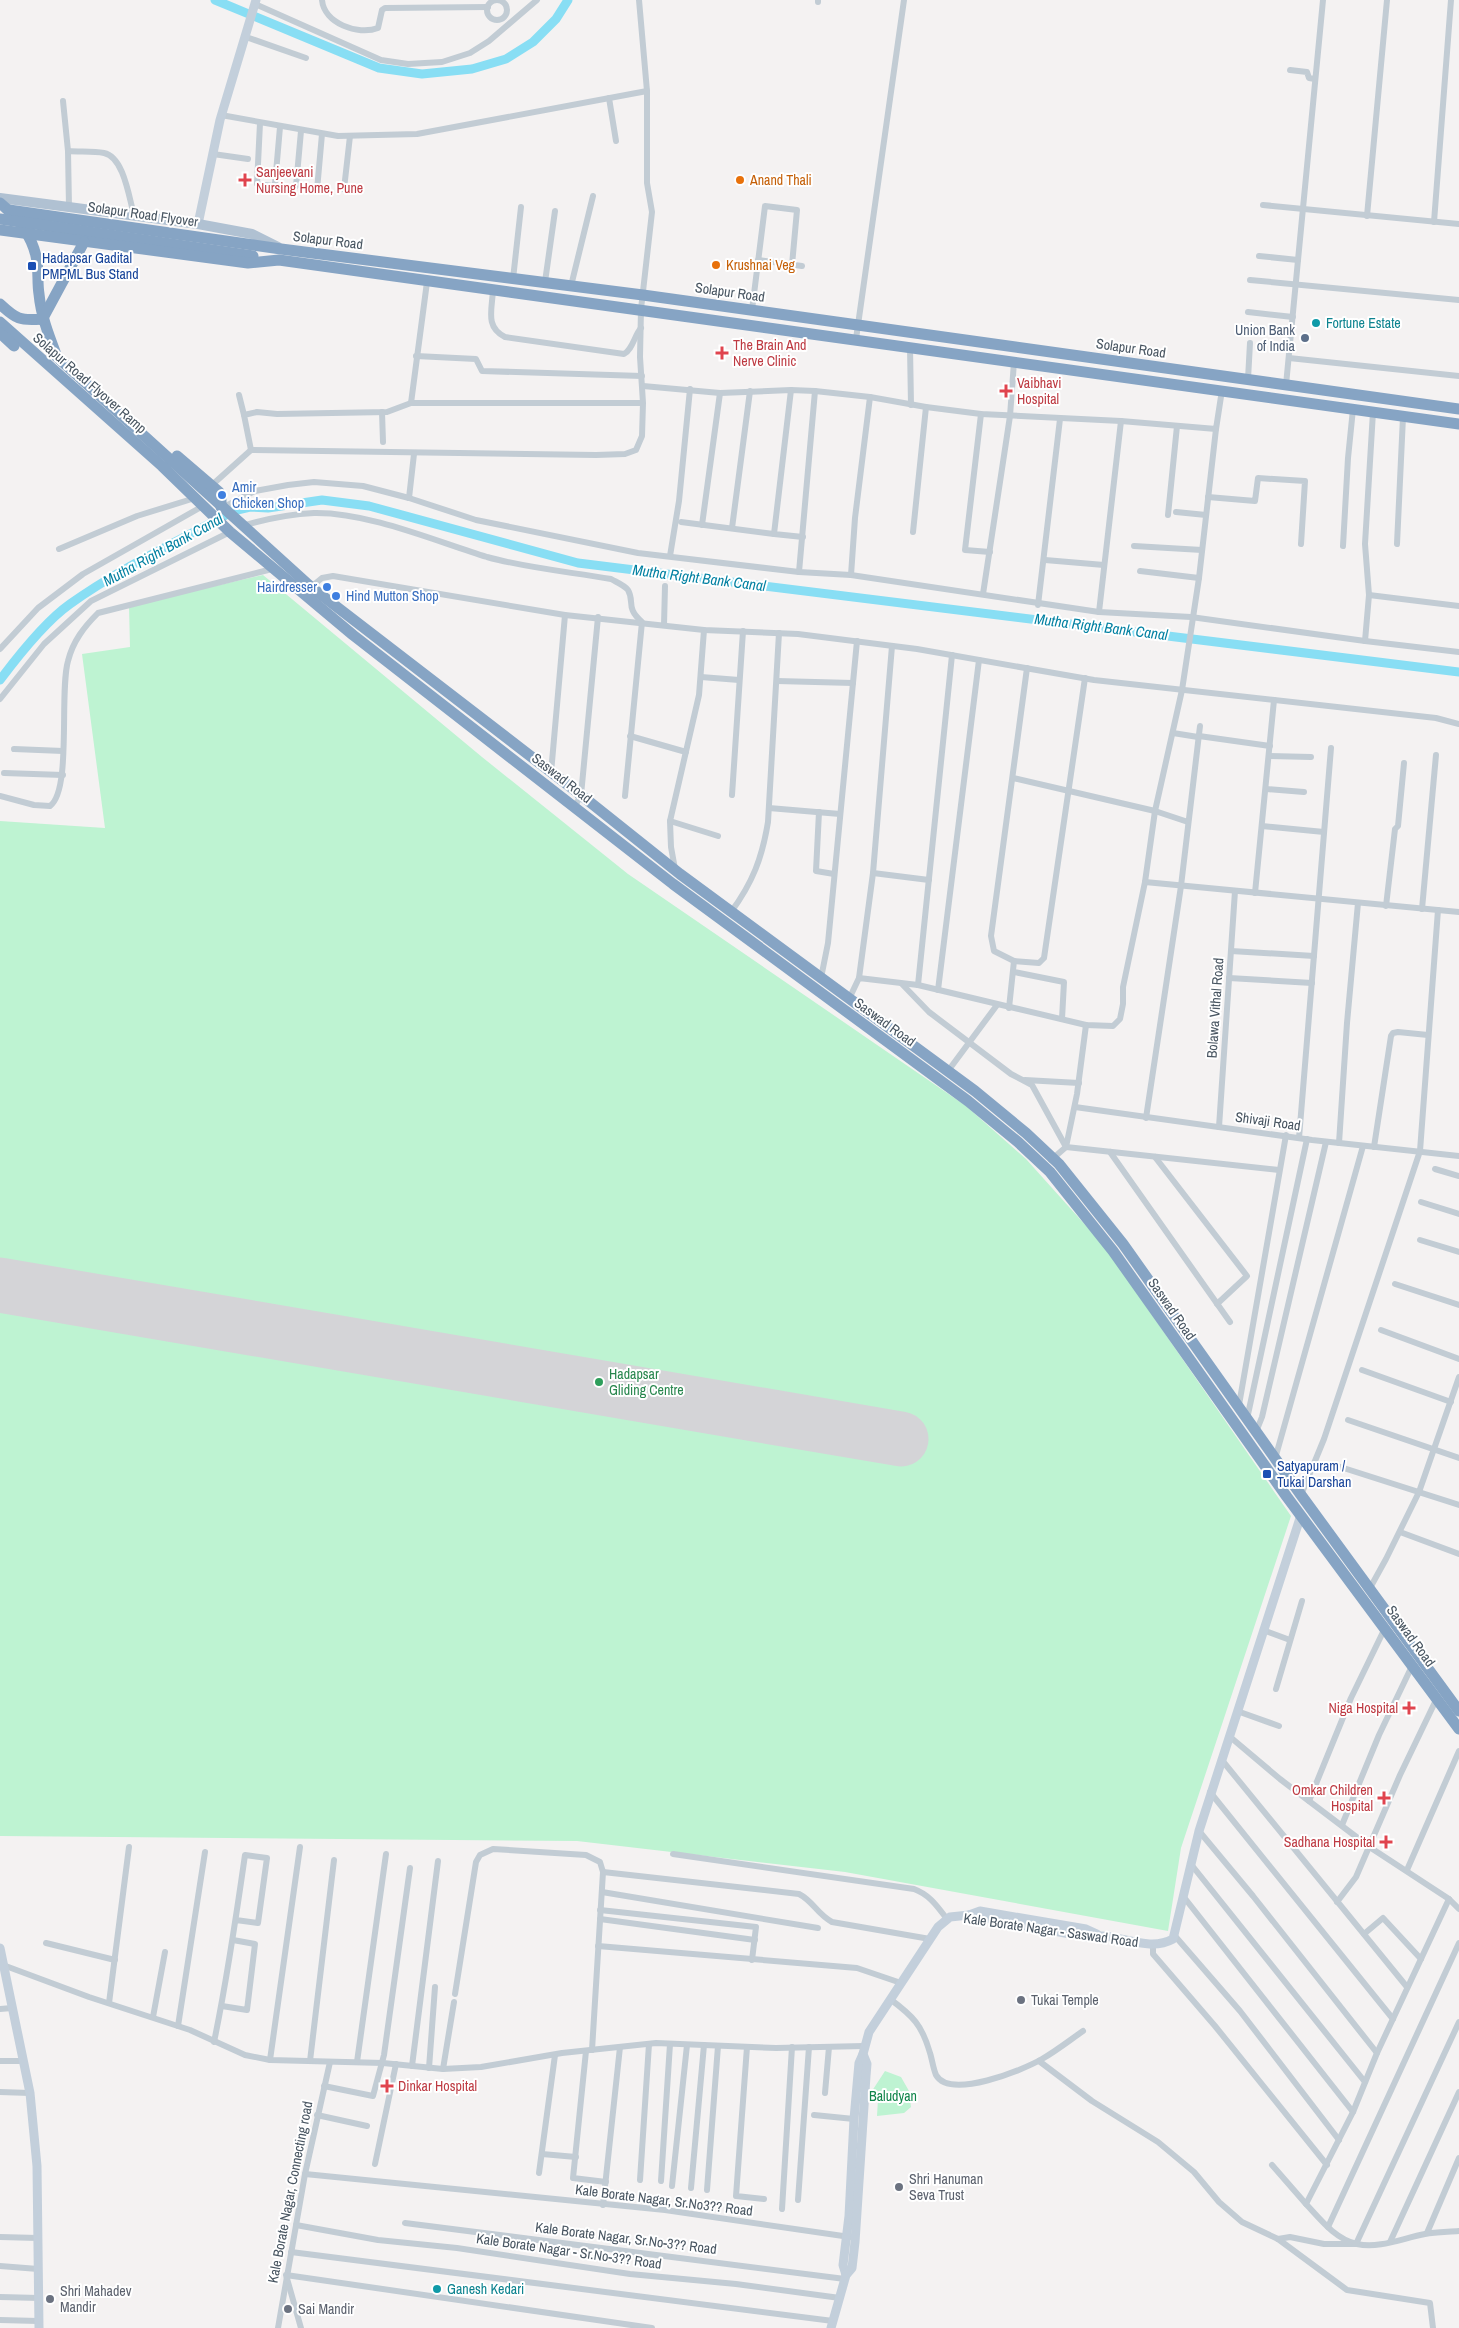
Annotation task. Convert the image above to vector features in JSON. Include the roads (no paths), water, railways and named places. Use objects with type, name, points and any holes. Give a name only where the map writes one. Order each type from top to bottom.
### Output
[{"type":"highway","points":[[0,203],[15,215],[25,228],[36,256],[40,303],[46,329],[57,357],[206,500]]},
{"type":"highway","name":"Solapur Road Flyover","points":[[0,208],[246,250]]},
{"type":"highway","name":"Solapur Road Flyover","points":[[0,219],[280,255]]},
{"type":"highway","name":"Solapur Road","points":[[0,230],[248,263],[280,255],[513,278],[1459,409]]},
{"type":"highway","points":[[84,242],[42,319],[42,330],[49,343],[63,358],[206,500]]},
{"type":"highway","name":"Solapur Road","points":[[280,255],[427,282],[641,309],[1459,424]]},
{"type":"highway","points":[[0,304],[13,316],[24,320],[42,319]]},
{"type":"highway","name":"Solapur Road Flyover Ramp","points":[[0,322],[162,466]]},
{"type":"highway","points":[[0,333],[128,446],[162,466]]},
{"type":"highway","name":"Saswad Road","points":[[162,466],[206,500],[229,531],[272,569],[386,662],[673,884],[968,1101],[1044,1167],[1113,1251],[1301,1515],[1459,1729]]},
{"type":"highway","name":"Saswad Road","points":[[206,500],[221,495],[222,508],[311,587],[581,795],[675,871],[948,1071],[1026,1133],[1053,1158],[1122,1244],[1275,1459],[1459,1711]]},
{"type":"main road","name":"Solapur Road","points":[[0,198],[198,224],[252,234],[280,255]]},
{"type":"street","points":[[322,0],[322,9],[329,16],[353,30],[361,32],[378,28],[382,10],[385,8],[488,7]]},
{"type":"street","points":[[198,224],[221,115],[246,37],[253,3],[381,60],[408,64],[442,62],[470,53],[489,41],[537,0]]},
{"type":"street","points":[[0,648],[38,608],[83,574],[206,500],[251,450],[414,454],[625,454],[636,450],[642,436],[641,309],[652,212],[647,183],[647,91],[639,0]]},
{"type":"street","points":[[856,339],[904,0]]},
{"type":"street","points":[[1286,385],[1323,0]]},
{"type":"street","points":[[1367,216],[1387,0]]},
{"type":"street","points":[[1434,222],[1451,0]]},
{"type":"street","points":[[246,37],[306,58]]},
{"type":"street","points":[[1290,70],[1307,72],[1309,78],[1315,80]]},
{"type":"street","points":[[221,115],[322,134],[350,136],[418,134],[647,91]]},
{"type":"street","points":[[609,98],[616,141]]},
{"type":"street","points":[[64,101],[68,151],[69,207]]},
{"type":"street","points":[[260,123],[257,184],[273,186],[275,184],[280,127]]},
{"type":"street","points":[[296,186],[301,131]]},
{"type":"street","points":[[318,190],[322,134]]},
{"type":"street","points":[[344,189],[350,136]]},
{"type":"street","points":[[68,151],[106,153],[114,158],[121,169],[134,215]]},
{"type":"street","points":[[213,154],[248,159]]},
{"type":"street","points":[[571,286],[593,196]]},
{"type":"street","points":[[1263,205],[1459,224]]},
{"type":"street","points":[[752,310],[764,206],[794,208],[797,212],[792,265]]},
{"type":"street","points":[[513,278],[521,207]]},
{"type":"street","points":[[545,282],[555,211]]},
{"type":"street","points":[[1259,256],[1298,260]]},
{"type":"street","points":[[758,260],[802,266]]},
{"type":"street","points":[[1250,280],[1296,286],[1459,300]]},
{"type":"street","points":[[411,403],[427,282]]},
{"type":"street","points":[[493,290],[491,323],[496,332],[505,337],[624,354],[628,352],[635,335],[641,328]]},
{"type":"street","points":[[1248,312],[1293,317]]},
{"type":"street","points":[[1248,379],[1250,343]]},
{"type":"street","points":[[910,347],[911,405]]},
{"type":"street","points":[[416,356],[476,359],[482,371],[642,376]]},
{"type":"street","points":[[1289,358],[1459,376]]},
{"type":"street","points":[[982,594],[1010,416],[1014,362]]},
{"type":"street","points":[[643,386],[720,393],[791,390],[815,391],[870,397],[911,405],[981,414],[1060,419],[1121,420],[1216,430]]},
{"type":"street","points":[[670,556],[678,502],[690,389]]},
{"type":"street","points":[[774,534],[791,390]]},
{"type":"street","points":[[859,978],[918,985],[1086,1025],[1113,1026],[1120,1019],[1123,1004],[1123,987],[1145,882],[1155,811],[1182,690],[1191,617],[1199,578],[1222,390]]},
{"type":"street","points":[[732,528],[750,391]]},
{"type":"street","points":[[799,572],[815,391]]},
{"type":"street","points":[[702,525],[720,393]]},
{"type":"street","points":[[239,395],[251,450]]},
{"type":"street","points":[[851,575],[855,518],[870,397]]},
{"type":"street","points":[[244,415],[257,412],[277,414],[382,412],[411,403],[642,403]]},
{"type":"street","points":[[913,532],[926,407]]},
{"type":"street","points":[[1343,546],[1353,409]]},
{"type":"street","points":[[382,412],[383,442]]},
{"type":"street","points":[[1365,641],[1369,595],[1365,544],[1373,412]]},
{"type":"street","points":[[981,414],[966,550],[990,552]]},
{"type":"street","points":[[1397,544],[1403,417]]},
{"type":"street","points":[[1038,605],[1045,560],[1060,419]]},
{"type":"street","points":[[1099,612],[1121,420]]},
{"type":"street","points":[[1168,515],[1177,426]]},
{"type":"street","points":[[409,498],[414,454]]},
{"type":"street","points":[[1208,497],[1255,501],[1258,478],[1305,481],[1301,544]]},
{"type":"street","points":[[222,508],[255,491],[314,482],[363,486],[503,526],[638,553],[799,572],[851,575],[982,594],[1038,605],[1099,612],[1191,617],[1459,652]]},
{"type":"street","points":[[59,550],[138,516],[206,500]]},
{"type":"street","points":[[1176,512],[1206,515]]},
{"type":"street","points":[[240,525],[287,515],[337,514],[399,529],[488,557],[611,579],[628,591],[631,609],[642,622],[625,796]]},
{"type":"street","points":[[681,522],[803,537]]},
{"type":"street","points":[[0,699],[44,644],[92,601],[229,531]]},
{"type":"street","points":[[1134,546],[1202,550]]},
{"type":"street","points":[[1045,560],[1104,565]]},
{"type":"street","points":[[0,796],[34,805],[50,806],[55,802],[63,775],[64,684],[68,661],[84,627],[98,613],[272,569]]},
{"type":"street","points":[[1140,571],[1199,578]]},
{"type":"street","points":[[311,587],[322,578],[333,576],[565,614],[704,630],[778,633],[858,641],[1085,678],[1436,718],[1459,724]]},
{"type":"street","points":[[664,625],[665,586]]},
{"type":"street","points":[[1369,595],[1459,606]]},
{"type":"street","points":[[92,601],[98,613]]},
{"type":"street","points":[[551,773],[565,614]]},
{"type":"street","points":[[574,806],[581,795],[598,617]]},
{"type":"street","points":[[675,871],[671,847],[670,821],[699,696],[704,630]]},
{"type":"street","points":[[732,795],[743,631]]},
{"type":"street","points":[[731,912],[747,890],[756,872],[764,846],[769,808],[778,633]]},
{"type":"street","points":[[821,978],[828,943],[858,641]]},
{"type":"street","points":[[841,1008],[849,998],[859,978],[873,873],[892,646]]},
{"type":"street","points":[[918,985],[952,655]]},
{"type":"street","points":[[938,990],[979,660]]},
{"type":"street","points":[[1027,668],[991,936],[994,951],[1014,961],[1039,963],[1044,958],[1085,678]]},
{"type":"street","points":[[701,676],[739,680]]},
{"type":"street","points":[[777,681],[853,683]]},
{"type":"street","points":[[1255,893],[1274,700]]},
{"type":"street","points":[[1146,1118],[1181,886],[1200,726]]},
{"type":"street","points":[[1173,733],[1270,746]]},
{"type":"street","points":[[630,736],[686,752]]},
{"type":"street","points":[[1299,1138],[1331,748]]},
{"type":"street","points":[[14,749],[63,750]]},
{"type":"street","points":[[1422,909],[1436,755]]},
{"type":"street","points":[[1269,756],[1311,758]]},
{"type":"street","points":[[1386,906],[1395,829],[1398,826],[1404,763]]},
{"type":"street","points":[[4,773],[63,775]]},
{"type":"street","points":[[1013,778],[1155,811],[1188,822]]},
{"type":"street","points":[[1266,789],[1304,792]]},
{"type":"street","points":[[769,808],[840,814]]},
{"type":"street","points":[[819,812],[816,871],[834,874]]},
{"type":"street","points":[[670,821],[718,836]]},
{"type":"street","points":[[1262,826],[1324,832]]},
{"type":"street","points":[[873,873],[929,880]]},
{"type":"street","points":[[1145,882],[1459,912]]},
{"type":"street","name":"Bolawa Vithal Road","points":[[1219,1126],[1235,891]]},
{"type":"street","points":[[1340,1143],[1347,1023],[1358,903]]},
{"type":"street","points":[[1301,1495],[1324,1438],[1420,1151],[1438,910]]},
{"type":"street","points":[[1232,951],[1314,956]]},
{"type":"street","points":[[1009,1008],[1014,961]]},
{"type":"street","points":[[1014,972],[1064,982],[1062,1019]]},
{"type":"street","points":[[1229,978],[1312,983]]},
{"type":"street","points":[[902,984],[929,1012],[1011,1074],[1032,1085],[1066,1147]]},
{"type":"street","points":[[948,1071],[997,1005]]},
{"type":"street","points":[[1044,1167],[1066,1147],[1079,1083],[1086,1025]]},
{"type":"street","points":[[1374,1147],[1391,1036],[1393,1033],[1398,1032],[1428,1035]]},
{"type":"street","points":[[1023,1080],[1079,1083]]},
{"type":"street","name":"Shivaji Road","points":[[1074,1107],[1326,1142],[1459,1156]]},
{"type":"street","points":[[1238,1407],[1286,1136]]},
{"type":"street","points":[[1247,1420],[1307,1139]]},
{"type":"street","points":[[1256,1432],[1262,1417],[1326,1142]]},
{"type":"street","points":[[1275,1459],[1363,1146]]},
{"type":"street","points":[[1066,1147],[1280,1170]]},
{"type":"street","points":[[1110,1152],[1230,1322]]},
{"type":"street","points":[[1155,1157],[1247,1276],[1217,1304]]},
{"type":"street","points":[[1435,1169],[1459,1176]]},
{"type":"street","points":[[1421,1202],[1459,1214]]},
{"type":"street","points":[[1420,1240],[1459,1252]]},
{"type":"street","points":[[1395,1284],[1459,1305]]},
{"type":"street","points":[[1381,1330],[1459,1359]]},
{"type":"street","points":[[1362,1370],[1459,1401]]},
{"type":"street","points":[[1370,1588],[1419,1492],[1459,1377]]},
{"type":"street","points":[[1348,1420],[1459,1458]]},
{"type":"street","points":[[1331,1464],[1459,1505]]},
{"type":"street","points":[[1301,1515],[1210,1792],[1190,1863],[1175,1936],[1240,2011],[1340,2140]]},
{"type":"street","points":[[1400,1532],[1459,1554]]},
{"type":"street","points":[[1276,1689],[1302,1601]]},
{"type":"street","points":[[1309,1801],[1351,1698],[1385,1627]]},
{"type":"street","points":[[1263,1630],[1290,1640]]},
{"type":"street","points":[[1342,1825],[1379,1735],[1413,1665]]},
{"type":"street","points":[[1337,1902],[1356,1877],[1400,1775],[1437,1698]]},
{"type":"street","points":[[1237,1712],[1278,1726]]},
{"type":"street","points":[[1229,1736],[1370,1848],[1407,1870],[1449,1899],[1459,1909]]},
{"type":"street","points":[[1407,1870],[1459,1751]]},
{"type":"street","points":[[1221,1759],[1407,1987]]},
{"type":"street","points":[[1210,1792],[1393,2019]]},
{"type":"street","points":[[1199,1830],[1254,1896],[1377,2053]]},
{"type":"street","points":[[109,2003],[129,1847]]},
{"type":"street","points":[[270,2060],[300,1847]]},
{"type":"street","points":[[444,2069],[476,1862],[480,1854],[493,1849],[586,1855],[600,1862],[603,1872],[598,1946],[589,2051],[573,2178],[606,2182]]},
{"type":"street","points":[[178,2026],[205,1852]]},
{"type":"street","points":[[357,2062],[386,1854]]},
{"type":"street","points":[[673,1854],[914,1889],[924,1892],[932,1899],[947,1919]]},
{"type":"street","points":[[214,2042],[233,1940],[245,1855],[267,1858],[258,1923],[236,1920]]},
{"type":"street","points":[[310,2061],[334,1860]]},
{"type":"street","points":[[412,2066],[438,1860]]},
{"type":"street","points":[[1190,1863],[1365,2082]]},
{"type":"street","points":[[324,2086],[373,2096],[383,2063],[410,1868]]},
{"type":"street","points":[[603,1872],[799,1894],[808,1898],[822,1916],[832,1922],[930,1939]]},
{"type":"street","points":[[602,1892],[818,1928]]},
{"type":"street","points":[[1182,1896],[1353,2112]]},
{"type":"street","points":[[1306,2204],[1340,2140],[1377,2053],[1449,1899]]},
{"type":"street","points":[[600,1910],[756,1927],[752,1960]]},
{"type":"street","name":"Kale Borate Nagar - Saswad Road","points":[[857,2157],[854,2119],[859,2063],[869,2032],[938,1927],[947,1919],[980,1911],[1086,1929],[1097,1934],[1153,1945],[1163,1944],[1175,1936]]},
{"type":"street","points":[[1364,1934],[1383,1918],[1421,1959]]},
{"type":"street","points":[[600,1919],[755,1940]]},
{"type":"street","points":[[222,2006],[247,2010],[255,1944],[233,1940]]},
{"type":"street","points":[[46,1943],[115,1960]]},
{"type":"street","points":[[1328,2227],[1459,1943]]},
{"type":"street","points":[[1153,1945],[1153,1954],[1209,2018],[1327,2165]]},
{"type":"street","points":[[598,1946],[857,1968],[901,1983]]},
{"type":"street","points":[[0,1952],[2,1969],[30,2092],[37,2166],[38,2324],[0,2320]]},
{"type":"street","points":[[153,2017],[165,1952]]},
{"type":"street","points":[[2,1969],[153,2017],[245,2056],[270,2060],[383,2063],[444,2069],[481,2067],[555,2054],[649,2044],[829,2047],[864,2050],[867,2064],[851,2237],[843,2265],[846,2277],[832,2324],[402,2264],[291,2252]]},
{"type":"street","points":[[429,2068],[435,1987]]},
{"type":"street","points":[[890,1999],[918,2022],[936,2076],[945,2083],[957,2086],[974,2084],[1012,2072],[1038,2061],[1083,2031]]},
{"type":"street","points":[[0,2008],[12,2008]]},
{"type":"street","points":[[1356,2244],[1459,2022]]},
{"type":"street","points":[[640,2180],[649,2044]]},
{"type":"street","points":[[661,2181],[670,2044]]},
{"type":"street","points":[[672,2186],[687,2044]]},
{"type":"street","points":[[691,2188],[704,2045]]},
{"type":"street","points":[[708,2190],[718,2046]]},
{"type":"street","points":[[747,2046],[736,2196],[764,2199]]},
{"type":"street","points":[[603,2204],[620,2047]]},
{"type":"street","points":[[782,2209],[792,2047]]},
{"type":"street","points":[[798,2200],[810,2047]]},
{"type":"street","points":[[825,2092],[829,2047]]},
{"type":"street","points":[[539,2173],[555,2054]]},
{"type":"street","points":[[0,2061],[24,2061]]},
{"type":"street","points":[[1038,2061],[1092,2101],[1158,2142],[1194,2172],[1219,2202],[1242,2222],[1278,2239],[1347,2290],[1430,2304],[1433,2328]]},
{"type":"street","name":"Kale Borate Nagar, Connecting road","points":[[278,2328],[305,2174],[330,2062]]},
{"type":"street","points":[[375,2164],[396,2064]]},
{"type":"street","points":[[0,2092],[30,2092]]},
{"type":"street","points":[[1390,2242],[1459,2092]]},
{"type":"street","points":[[317,2115],[367,2126]]},
{"type":"street","points":[[814,2115],[854,2119]]},
{"type":"street","points":[[542,2154],[576,2157]]},
{"type":"street","points":[[1427,2233],[1459,2158]]},
{"type":"street","points":[[1272,2165],[1328,2227],[1339,2236],[1356,2244]]},
{"type":"street","name":"Kale Borate Nagar, Sr.No3?? Road","points":[[305,2174],[664,2210],[851,2237]]},
{"type":"street","name":"Kale Borate Nagar, Sr.No-3?? Road","points":[[404,2223],[846,2277]]},
{"type":"street","name":"Kale Borate Nagar - Sr.No-3?? Road","points":[[296,2225],[378,2240],[457,2248],[630,2274],[744,2285],[840,2298]]},
{"type":"street","points":[[1278,2239],[1290,2237],[1324,2244],[1370,2245],[1427,2233],[1459,2231]]},
{"type":"street","points":[[0,2237],[38,2238]]},
{"type":"street","points":[[0,2266],[38,2269]]},
{"type":"street","points":[[301,2328],[286,2275],[652,2328]]},
{"type":"street","points":[[0,2297],[38,2298]]},
{"type":"waterway","points":[[215,0],[379,68],[422,74],[472,69],[506,59],[533,42],[556,19],[568,0]]},
{"type":"waterway","name":"Mutha Right Bank Canal","points":[[0,680],[33,639],[61,611],[89,591],[129,567],[233,511],[250,507],[268,508],[322,500],[369,506],[578,563],[1459,672]]},
{"type":"place","name":"Sanjeevani Nursing Home, Pune","points":[[245,180]]},
{"type":"place","name":"Anand Thali","points":[[740,180]]},
{"type":"place","name":"Krushnai Veg","points":[[716,265]]},
{"type":"place","name":"Hadapsar Gadital PMPML Bus Stand","points":[[32,266]]},
{"type":"place","name":"Fortune Estate","points":[[1316,323]]},
{"type":"place","name":"Union Bank of India","points":[[1305,338]]},
{"type":"place","name":"The Brain And Nerve Clinic","points":[[722,353]]},
{"type":"place","name":"Vaibhavi Hospital","points":[[1006,391]]},
{"type":"place","name":"Amir Chicken Shop","points":[[222,495]]},
{"type":"place","name":"Hairdresser","points":[[327,587]]},
{"type":"place","name":"Hind Mutton Shop","points":[[336,596]]},
{"type":"place","name":"Hadapsar Gliding Centre","points":[[599,1382]]},
{"type":"place","name":"Satyapuram / Tukai Darshan","points":[[1267,1474]]},
{"type":"place","name":"Niga Hospital","points":[[1409,1708]]},
{"type":"place","name":"Omkar Children Hospital","points":[[1384,1798]]},
{"type":"place","name":"Sadhana Hospital","points":[[1386,1842]]},
{"type":"place","name":"Tukai Temple","points":[[1021,2000]]},
{"type":"place","name":"Dinkar Hospital","points":[[387,2086]]},
{"type":"place","name":"Shri Hanuman Seva Trust","points":[[899,2187]]},
{"type":"place","name":"Ganesh Kedari","points":[[437,2289]]},
{"type":"place","name":"Shri Mahadev Mandir","points":[[50,2299]]},
{"type":"place","name":"Sai Mandir","points":[[288,2309]]},
{"type":"park label","name":"Baludyan","points":[[893,2096]]}]
